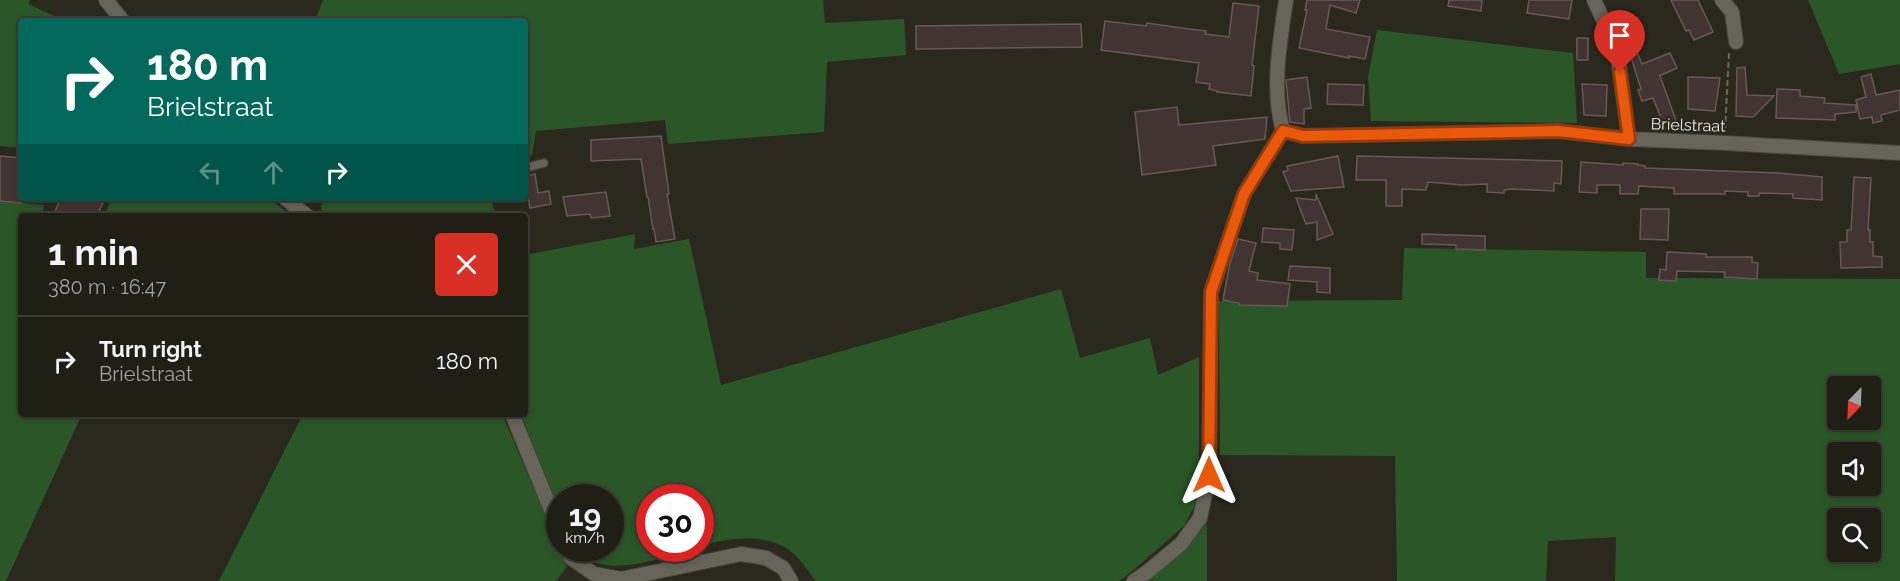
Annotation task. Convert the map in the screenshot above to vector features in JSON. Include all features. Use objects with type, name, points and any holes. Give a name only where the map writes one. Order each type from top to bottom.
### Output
[{"type":"street","points":[[106,0],[121,18]]},
{"type":"street","points":[[1134,581],[1181,544],[1200,518],[1209,475],[1211,292],[1244,194],[1283,131],[1277,101],[1280,44],[1286,0]]},
{"type":"street","points":[[1594,0],[1617,50],[1629,139]]},
{"type":"street","points":[[1722,0],[1732,12],[1736,42]]},
{"type":"street","name":"Brielstraat","points":[[1283,131],[1303,136],[1558,131],[1629,139],[1900,153]]},
{"type":"street","points":[[288,201],[304,213]]},
{"type":"street","points":[[513,417],[546,498]]},
{"type":"street","points":[[577,562],[594,574],[621,579],[741,554],[766,558],[783,568],[791,581]]},
{"type":"lane","points":[[528,167],[544,163]]},
{"type":"path","points":[[1725,143],[1729,54],[1736,42]]},
{"type":"green space","points":[[0,0],[30,0],[28,4],[59,18],[18,18],[18,148],[0,146]]},
{"type":"green space","points":[[323,0],[823,0],[825,23],[904,19],[906,55],[827,62],[824,132],[668,144],[665,120],[536,131],[532,155],[528,158],[528,18],[316,18]]},
{"type":"green space","points":[[1808,0],[1900,0],[1900,64],[1839,74]]},
{"type":"green space","points":[[1377,30],[1573,53],[1577,123],[1371,121],[1368,77]]},
{"type":"green space","points":[[0,201],[44,205],[43,213],[18,213],[18,417],[81,417],[6,581],[0,581]]},
{"type":"green space","points":[[111,201],[273,201],[288,213],[105,213]]},
{"type":"green space","points":[[324,201],[491,201],[495,213],[322,213]]},
{"type":"green space","points":[[635,234],[634,249],[689,239],[721,385],[1061,289],[1080,358],[1150,338],[1158,375],[1199,357],[1199,479],[1194,507],[1184,526],[1119,581],[816,581],[795,555],[774,543],[750,538],[714,543],[714,484],[636,484],[636,562],[647,562],[615,566],[595,562],[624,562],[624,484],[548,484],[522,417],[528,417],[528,254]]},
{"type":"green space","points":[[1404,248],[1646,252],[1646,278],[1900,279],[1900,581],[1615,581],[1616,537],[1548,541],[1546,581],[1397,581],[1395,456],[1220,455],[1219,301],[1402,300]]},
{"type":"green space","points":[[301,417],[503,417],[546,518],[546,562],[565,562],[567,567],[556,581],[219,581]]},
{"type":"green space","points":[[1207,523],[1207,581],[1149,581],[1184,551]]},
{"type":"building","points":[[1307,0],[1360,0],[1356,13],[1330,5],[1326,29],[1370,37],[1365,59],[1299,48]]},
{"type":"building","points":[[1449,0],[1482,0],[1481,11],[1448,6]]},
{"type":"building","points":[[1529,0],[1572,0],[1569,19],[1527,13]]},
{"type":"building","points":[[1671,0],[1698,0],[1713,32],[1694,40],[1689,30],[1686,31]]},
{"type":"building","points":[[1233,3],[1259,6],[1251,96],[1217,92],[1209,89],[1210,84],[1196,82],[1199,63],[1101,50],[1105,21],[1146,26],[1147,23],[1206,31],[1205,34],[1229,37]]},
{"type":"building","points":[[1081,24],[1082,47],[916,49],[916,26]]},
{"type":"building","points":[[1577,38],[1588,38],[1588,60],[1577,60]]},
{"type":"building","points":[[1633,42],[1642,64],[1670,53],[1677,68],[1659,76],[1677,123],[1665,128],[1653,98],[1642,101],[1638,90],[1641,89],[1627,44]]},
{"type":"building","points":[[1745,67],[1747,95],[1774,96],[1753,117],[1736,116],[1737,68]]},
{"type":"building","points":[[1871,74],[1876,95],[1900,90],[1900,110],[1881,115],[1882,121],[1873,123],[1872,117],[1860,119],[1856,100],[1866,97],[1861,77]]},
{"type":"building","points":[[1307,77],[1311,108],[1304,109],[1304,124],[1290,122],[1286,80]]},
{"type":"building","points":[[1688,77],[1720,78],[1715,111],[1688,109]]},
{"type":"building","points":[[1328,84],[1364,85],[1363,105],[1327,104]]},
{"type":"building","points":[[1582,84],[1607,85],[1606,116],[1584,115]]},
{"type":"building","points":[[1777,89],[1800,90],[1800,96],[1825,98],[1824,103],[1856,105],[1856,112],[1835,114],[1835,120],[1776,118]]},
{"type":"building","points":[[1177,107],[1179,125],[1267,117],[1265,139],[1213,146],[1216,165],[1142,175],[1135,112]]},
{"type":"building","points":[[661,136],[669,194],[667,194],[675,239],[656,242],[641,159],[591,161],[591,140]]},
{"type":"building","points":[[0,156],[18,158],[18,201],[21,203],[0,201]]},
{"type":"building","points":[[1338,156],[1344,187],[1291,191],[1283,172],[1288,170],[1287,166]]},
{"type":"building","points":[[1357,156],[1562,161],[1561,184],[1554,183],[1554,191],[1512,189],[1504,190],[1504,193],[1487,192],[1487,184],[1462,185],[1428,182],[1426,190],[1402,189],[1402,206],[1386,206],[1386,180],[1356,180]]},
{"type":"building","points":[[1581,162],[1638,164],[1645,168],[1822,177],[1822,200],[1793,198],[1793,194],[1759,193],[1759,196],[1748,196],[1748,192],[1725,191],[1725,194],[1674,194],[1674,188],[1639,186],[1638,194],[1620,194],[1620,185],[1597,185],[1597,193],[1579,192]]},
{"type":"building","points":[[535,174],[538,193],[549,191],[551,204],[530,208],[528,175]]},
{"type":"building","points":[[1854,177],[1871,178],[1868,230],[1870,230],[1870,242],[1873,242],[1873,256],[1882,257],[1882,267],[1841,268],[1840,242],[1847,242],[1847,230],[1851,230]]},
{"type":"building","points":[[606,192],[610,216],[591,218],[590,214],[567,216],[563,197]]},
{"type":"building","points":[[1316,194],[1333,234],[1317,240],[1317,222],[1306,224],[1296,198],[1316,200]]},
{"type":"building","points":[[60,201],[104,201],[98,213],[54,213]]},
{"type":"building","points":[[1641,209],[1669,209],[1668,240],[1640,239]]},
{"type":"building","points":[[1263,228],[1294,230],[1292,250],[1280,249],[1280,243],[1262,242]]},
{"type":"building","points":[[1422,234],[1485,236],[1485,250],[1456,249],[1456,245],[1422,244]]},
{"type":"building","points":[[1238,239],[1256,243],[1249,271],[1258,273],[1257,280],[1290,284],[1287,306],[1239,305],[1239,303],[1223,300],[1230,263]]},
{"type":"building","points":[[1667,252],[1706,254],[1706,257],[1752,257],[1752,262],[1758,263],[1757,279],[1724,277],[1725,272],[1677,271],[1676,281],[1659,280],[1660,269],[1666,270]]},
{"type":"building","points":[[1290,266],[1330,268],[1330,293],[1317,292],[1317,282],[1288,280]]},
{"type":"route","points":[[1209,475],[1211,292],[1244,194],[1283,131],[1303,136],[1558,131],[1629,139],[1620,72]]}]
